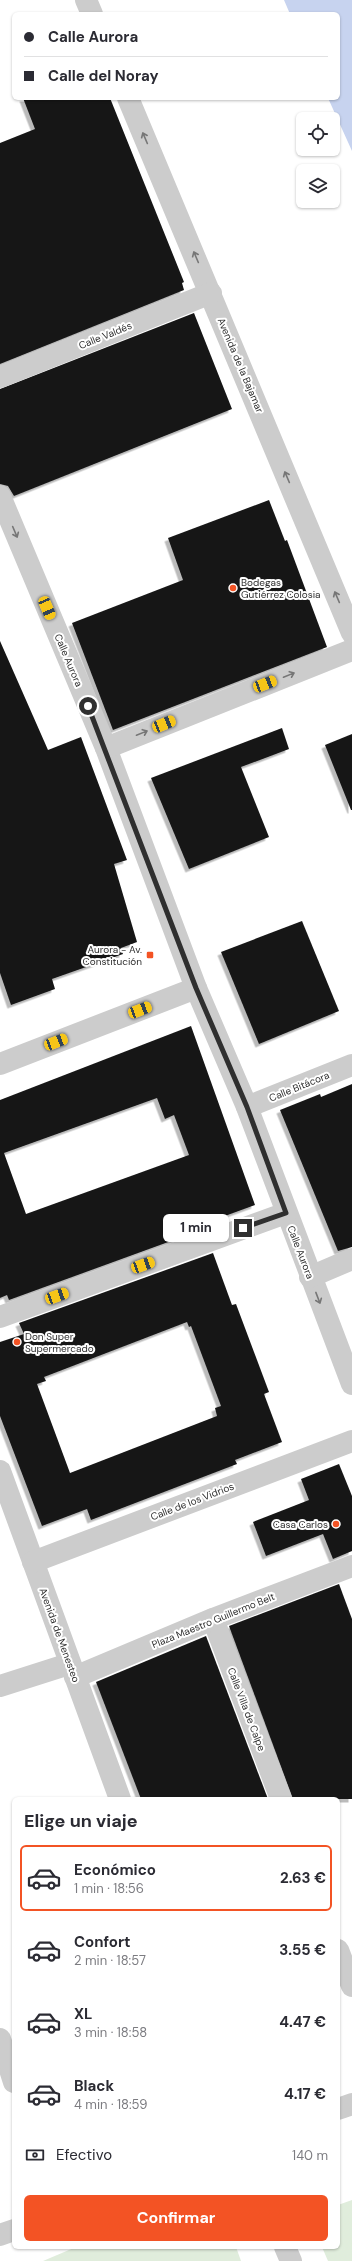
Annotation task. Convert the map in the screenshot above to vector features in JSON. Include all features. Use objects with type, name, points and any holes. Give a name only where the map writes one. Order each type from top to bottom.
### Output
[{"type":"street","points":[[86,0],[91,12]]},
{"type":"street","name":"Avenida de la Bajamar","points":[[129,100],[211,293],[352,633]]},
{"type":"street","name":"Calle Valdés","points":[[0,377],[211,293]]},
{"type":"street","name":"Calle Aurora","points":[[0,496],[106,748],[196,988],[247,1107],[310,1277],[352,1384]]},
{"type":"street","points":[[106,748],[352,650]]},
{"type":"street","points":[[0,1064],[196,988]]},
{"type":"street","name":"Calle Bitácora","points":[[247,1107],[352,1064]]},
{"type":"street","points":[[0,1317],[286,1213]]},
{"type":"street","points":[[310,1277],[352,1259]]},
{"type":"street","name":"Calle de los Vidrios","points":[[33,1562],[352,1441]]},
{"type":"street","name":"Avenida de Menesteo","points":[[0,1471],[119,1797]]},
{"type":"street","name":"Plaza Maestro Guillermo Belt","points":[[0,1686],[72,1670],[213,1619],[352,1566]]},
{"type":"street","name":"Calle Villa de Calpe","points":[[213,1619],[280,1797]]},
{"type":"street","points":[[340,1955],[352,1986]]},
{"type":"street","points":[[0,2039],[12,2076]]},
{"type":"street","points":[[340,2108],[352,2104]]},
{"type":"street","points":[[0,2235],[12,2231]]},
{"type":"street","points":[[286,2249],[291,2261]]},
{"type":"green space","points":[[352,2200],[352,2261],[328,2261],[323,2249],[340,2249],[340,2204]]},
{"type":"green space","points":[[71,2249],[237,2249],[241,2261],[43,2261]]},
{"type":"water","points":[[284,0],[352,0],[352,151],[340,124],[340,112],[334,112],[329,100],[340,100],[340,12],[289,12]]},
{"type":"building","points":[[24,100],[111,100],[184,282],[182,283],[184,290],[0,364],[0,143],[35,129]]},
{"type":"building","points":[[194,313],[232,409],[14,496],[8,486],[0,484],[0,389]]},
{"type":"building","points":[[269,500],[285,541],[287,540],[327,647],[113,730],[72,623],[183,580],[168,538]]},
{"type":"building","points":[[0,641],[48,750],[81,737],[127,860],[114,864],[137,942],[121,948],[123,954],[52,979],[55,989],[11,1005],[0,973]]},
{"type":"building","points":[[282,728],[289,749],[241,767],[269,837],[189,869],[151,778]]},
{"type":"building","points":[[352,734],[352,810],[351,810],[325,745]]},
{"type":"building","points":[[302,921],[339,1011],[259,1044],[221,952]]},
{"type":"building","points":[[191,1026],[255,1205],[203,1224],[204,1229],[9,1300],[7,1295],[0,1298],[0,1100]],"holes":[[[157,1098],[165,1119],[174,1115],[189,1155],[26,1214],[4,1153]]]},
{"type":"building","points":[[352,1084],[352,1247],[338,1251],[280,1110],[320,1094],[321,1097]]},
{"type":"building","points":[[213,1253],[232,1305],[236,1304],[269,1392],[264,1394],[282,1442],[235,1460],[237,1464],[91,1520],[87,1509],[42,1526],[0,1416],[0,1342],[24,1334],[19,1323]],"holes":[[[187,1322],[189,1327],[191,1326],[221,1406],[215,1408],[217,1416],[70,1473],[37,1384],[46,1381],[44,1377]]]},
{"type":"building","points":[[339,1464],[352,1496],[352,1551],[333,1559],[323,1534],[266,1556],[253,1522],[309,1500],[301,1479]]},
{"type":"building","points":[[339,1584],[352,1619],[352,1799],[340,1799],[340,1797],[292,1797],[229,1626]]},
{"type":"building","points":[[206,1636],[267,1797],[140,1797],[96,1682]]},
{"type":"place","name":"Bodegas Gutiérrez Colosia","points":[[233,588]]},
{"type":"place","name":"Aurora - Av. Constitución","points":[[150,955]]},
{"type":"place","name":"Don Super Supermercado","points":[[17,1342]]},
{"type":"place","name":"Casa Carlos","points":[[336,1524]]},
{"type":"route","points":[[88,706],[106,748],[196,988],[247,1107],[286,1213],[243,1228]]}]
